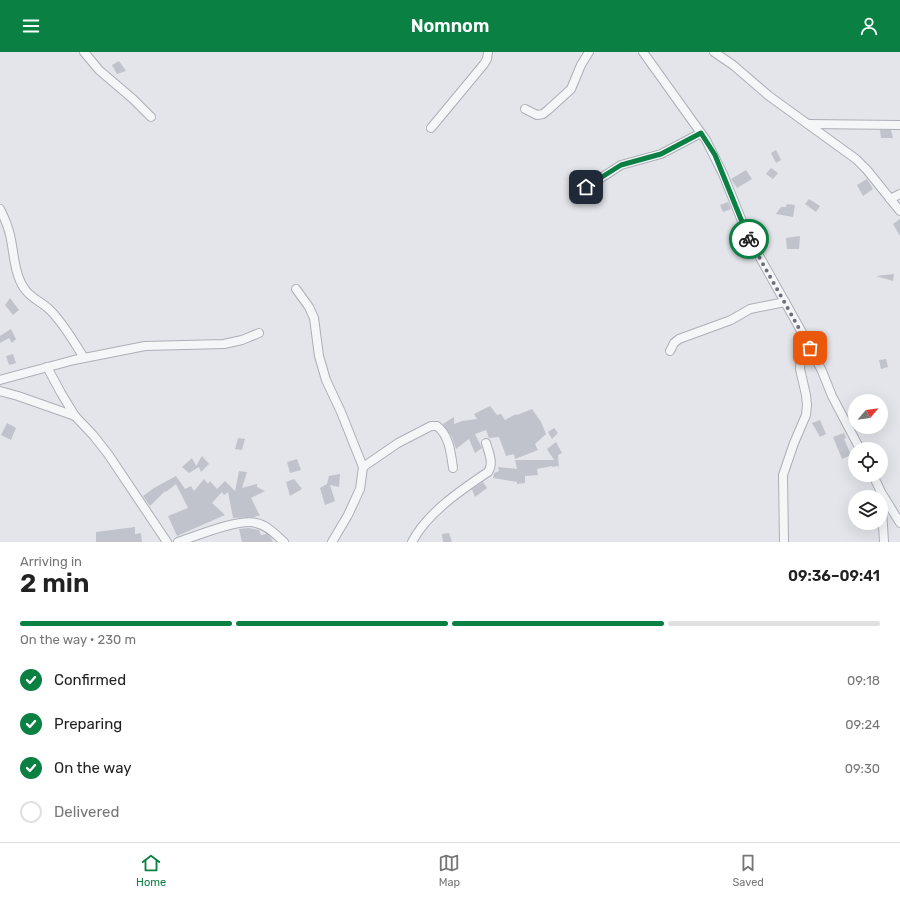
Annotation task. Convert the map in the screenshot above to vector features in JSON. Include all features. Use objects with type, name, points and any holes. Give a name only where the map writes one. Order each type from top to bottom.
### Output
[{"type":"street","points":[[84,52],[99,70],[133,99],[151,117]]},
{"type":"street","points":[[431,128],[484,64],[488,52]]},
{"type":"street","points":[[525,109],[537,115],[543,114],[548,110],[571,89],[589,52]]},
{"type":"street","points":[[643,52],[715,155],[748,236],[804,336],[832,396],[856,442]]},
{"type":"street","points":[[714,52],[733,65],[768,96],[856,160],[867,170],[900,211]]},
{"type":"street","points":[[807,124],[900,125]]},
{"type":"street","points":[[586,187],[621,165],[661,154],[701,133]]},
{"type":"street","points":[[890,199],[900,194]]},
{"type":"street","points":[[0,209],[10,234],[20,279],[24,288],[29,295],[43,304],[54,314],[84,358]]},
{"type":"street","points":[[296,289],[309,307],[314,318],[319,356],[326,380],[341,412],[363,467],[360,490],[348,515],[332,542]]},
{"type":"street","points":[[670,351],[679,339],[731,320],[750,308],[785,302]]},
{"type":"street","points":[[0,380],[84,358],[145,346],[224,344],[242,340],[260,333]]},
{"type":"street","points":[[784,542],[783,475],[806,415],[807,406],[800,369],[804,336]]},
{"type":"street","points":[[47,367],[75,416],[108,454],[164,541]]},
{"type":"street","points":[[0,391],[75,416]]},
{"type":"street","points":[[363,467],[398,443],[431,426],[436,426],[442,430],[449,445],[453,468]]},
{"type":"street","points":[[412,542],[421,527],[457,492],[488,472],[491,468],[486,443]]},
{"type":"street","points":[[888,501],[897,512],[900,523]]},
{"type":"street","points":[[178,542],[233,525],[251,522],[265,526],[284,542]]},
{"type":"street","points":[[883,530],[884,542]]},
{"type":"building","points":[[119,61],[126,71],[117,74],[112,65]]},
{"type":"building","points":[[880,130],[891,130],[893,138],[881,138]]},
{"type":"building","points":[[776,150],[781,160],[776,163],[771,153]]},
{"type":"building","points":[[771,168],[778,173],[773,179],[766,174]]},
{"type":"building","points":[[746,170],[752,179],[737,188],[731,179]]},
{"type":"building","points":[[867,179],[873,189],[863,196],[857,185]]},
{"type":"building","points":[[809,199],[820,206],[816,212],[805,204]]},
{"type":"building","points":[[728,202],[731,209],[723,212],[720,205]]},
{"type":"building","points":[[787,204],[795,205],[793,217],[776,214],[781,207],[786,207]]},
{"type":"building","points":[[900,219],[900,236],[893,224]]},
{"type":"building","points":[[800,236],[799,249],[787,249],[786,238]]},
{"type":"building","points":[[894,274],[893,281],[876,276]]},
{"type":"building","points":[[10,298],[19,310],[13,315],[5,305]]},
{"type":"building","points":[[11,329],[16,339],[12,343],[9,338],[0,343],[0,336]]},
{"type":"building","points":[[13,354],[16,363],[9,365],[6,356]]},
{"type":"building","points":[[886,359],[888,367],[881,369],[879,360]]},
{"type":"building","points":[[490,406],[497,415],[501,414],[505,420],[516,414],[517,415],[532,409],[541,422],[546,434],[535,444],[538,450],[515,459],[514,454],[506,456],[499,437],[489,438],[486,430],[475,434],[482,448],[475,453],[469,439],[456,449],[452,437],[443,424],[454,417],[454,424],[462,421],[477,419],[474,414]]},
{"type":"building","points":[[820,420],[826,434],[820,437],[812,423]]},
{"type":"building","points":[[7,423],[16,428],[11,440],[1,435]]},
{"type":"building","points":[[554,428],[558,433],[552,439],[548,432]]},
{"type":"building","points":[[844,433],[846,438],[844,439],[848,448],[848,456],[842,459],[833,437]]},
{"type":"building","points":[[238,438],[245,439],[242,450],[235,449]]},
{"type":"building","points":[[556,442],[562,453],[558,455],[559,468],[558,466],[552,466],[537,469],[538,475],[525,476],[525,483],[517,484],[517,482],[493,478],[494,473],[499,471],[498,467],[517,469],[515,460],[554,460],[547,449]]},
{"type":"building","points":[[202,456],[209,464],[201,472],[199,467],[189,473],[182,467],[192,458],[196,466]]},
{"type":"building","points":[[297,459],[301,470],[290,473],[287,462]]},
{"type":"building","points":[[239,471],[247,472],[242,488],[257,484],[257,487],[265,491],[251,498],[260,516],[233,518],[228,492],[224,495],[222,492],[212,503],[225,515],[177,536],[168,516],[188,508],[176,484],[166,492],[165,491],[150,506],[143,496],[176,476],[185,489],[191,486],[194,491],[204,479],[208,484],[210,481],[217,489],[225,481],[235,491]]},
{"type":"building","points":[[340,474],[339,487],[330,485],[335,501],[325,505],[320,488],[327,484],[329,476]]},
{"type":"building","points":[[294,479],[302,489],[290,496],[286,482]]},
{"type":"building","points":[[483,482],[487,488],[475,497],[472,489]]},
{"type":"building","points":[[135,527],[135,534],[141,533],[142,542],[96,542],[96,532]]},
{"type":"building","points":[[249,528],[259,530],[261,535],[267,534],[273,542],[242,542],[239,529]]},
{"type":"building","points":[[449,533],[452,542],[443,542],[442,534]]},
{"type":"way so far","points":[[749,239],[810,348]]},
{"type":"route","points":[[586,187],[621,165],[661,154],[701,133],[715,155],[749,239]]}]
